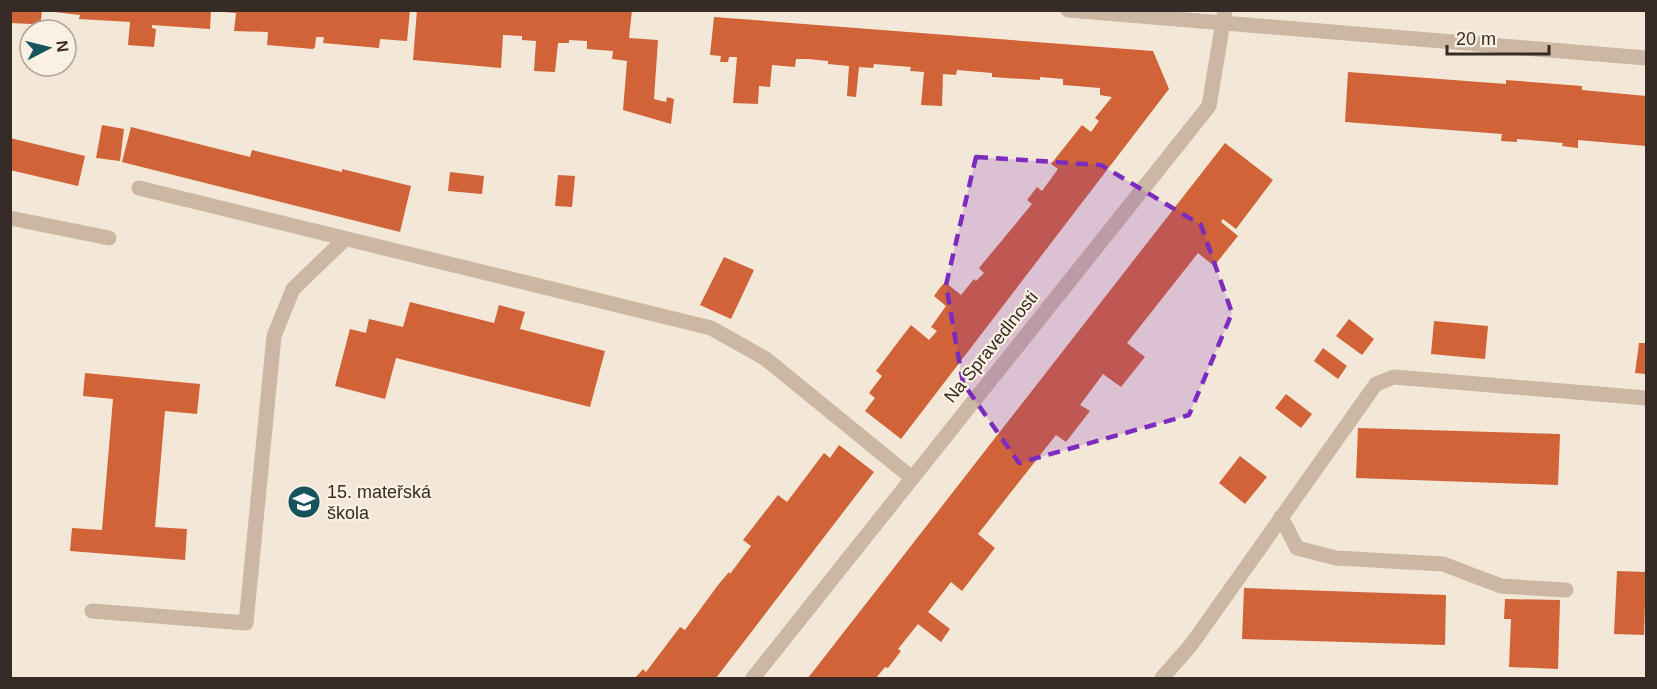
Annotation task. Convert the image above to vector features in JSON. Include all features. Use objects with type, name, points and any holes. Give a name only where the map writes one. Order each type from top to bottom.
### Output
[{"type":"street","points":[[1068,10],[1224,17],[1647,58]]},
{"type":"street","name":"Na Spravedlnosti","points":[[753,678],[1209,106],[1224,17]]},
{"type":"street","points":[[139,188],[711,328],[766,359],[912,478]]},
{"type":"street","points":[[10,218],[109,238]]},
{"type":"street","points":[[93,611],[246,622],[274,336],[294,289],[345,239]]},
{"type":"street","points":[[1168,675],[1376,384],[1394,377],[1647,398]]},
{"type":"street","points":[[1281,517],[1297,548],[1336,558],[1443,564],[1501,586],[1566,590]]},
{"type":"highlighted area","points":[[976,157],[1101,165],[1201,225],[1232,313],[1189,415],[1019,463],[963,383],[946,285]]},
{"type":"building","points":[[10,10],[42,10],[41,18],[18,18],[18,23],[10,23]]},
{"type":"building","points":[[54,10],[211,10],[210,29],[152,25],[152,28],[156,29],[154,47],[128,45],[130,22],[79,19],[80,15],[54,12]]},
{"type":"building","points":[[224,10],[410,10],[407,41],[380,39],[379,48],[323,43],[324,37],[316,37],[313,49],[267,45],[268,32],[234,31],[236,13],[224,12]]},
{"type":"building","points":[[417,10],[632,10],[629,38],[658,40],[654,99],[666,102],[667,97],[674,99],[671,124],[623,110],[627,61],[612,59],[613,51],[587,49],[587,41],[569,40],[569,43],[558,43],[555,72],[534,71],[536,41],[522,40],[522,36],[503,35],[501,68],[413,60]]},
{"type":"building","points":[[714,17],[1153,51],[1169,89],[901,439],[865,411],[875,398],[869,393],[882,376],[876,371],[911,325],[929,340],[937,331],[931,327],[946,306],[934,296],[939,289],[945,282],[961,295],[974,279],[976,281],[984,273],[979,268],[1032,204],[1027,200],[1037,187],[1042,191],[1058,169],[1051,164],[1082,125],[1091,132],[1099,121],[1095,118],[1112,97],[1100,95],[1100,88],[1063,85],[1063,79],[992,77],[992,73],[957,70],[956,75],[943,74],[942,106],[921,105],[924,72],[910,71],[911,67],[874,64],[873,68],[859,67],[856,97],[847,96],[849,66],[828,64],[828,61],[796,59],[795,67],[772,65],[770,87],[759,86],[758,104],[733,103],[737,57],[729,57],[728,62],[720,62],[721,56],[710,55]]},
{"type":"building","points":[[1348,72],[1506,84],[1506,80],[1582,86],[1582,90],[1646,96],[1646,146],[1578,140],[1578,148],[1562,146],[1563,143],[1517,139],[1517,142],[1501,141],[1502,134],[1345,122]]},
{"type":"building","points":[[102,125],[124,129],[120,161],[96,158]]},
{"type":"building","points":[[131,127],[250,157],[252,150],[411,186],[400,232],[122,162]]},
{"type":"building","points":[[10,138],[85,156],[78,186],[10,170]]},
{"type":"building","points":[[1225,143],[1273,180],[1236,229],[1223,219],[1221,222],[1238,236],[1214,266],[1198,253],[1127,343],[1145,357],[1121,387],[1103,374],[1080,405],[1090,411],[1066,442],[1056,435],[978,534],[995,548],[962,591],[951,582],[928,612],[950,629],[941,642],[918,624],[898,649],[901,651],[888,668],[885,667],[876,678],[808,678]]},
{"type":"building","points":[[450,172],[484,176],[482,194],[448,191]]},
{"type":"building","points":[[558,175],[575,176],[572,207],[555,206]]},
{"type":"building","points":[[724,257],[754,270],[731,319],[700,305]]},
{"type":"building","points":[[410,302],[494,323],[499,305],[525,312],[520,329],[605,351],[590,407],[396,358],[385,399],[335,386],[350,329],[366,333],[369,319],[403,327]]},
{"type":"building","points":[[1349,319],[1374,339],[1362,355],[1336,336]]},
{"type":"building","points":[[1434,321],[1488,326],[1485,359],[1431,354]]},
{"type":"building","points":[[1639,343],[1646,343],[1646,374],[1635,373]]},
{"type":"building","points":[[1323,348],[1347,366],[1338,379],[1314,361]]},
{"type":"building","points":[[85,373],[200,384],[197,414],[165,411],[155,527],[187,529],[185,560],[70,551],[72,528],[102,530],[113,399],[83,396]]},
{"type":"building","points":[[1286,394],[1312,414],[1301,428],[1275,408]]},
{"type":"building","points":[[1358,428],[1560,434],[1558,485],[1356,478]]},
{"type":"building","points":[[839,445],[874,472],[716,678],[635,678],[643,669],[646,672],[680,627],[685,630],[718,585],[729,572],[730,574],[751,546],[743,540],[778,495],[787,502],[824,453],[830,458]]},
{"type":"building","points":[[1240,456],[1267,477],[1245,504],[1219,483]]},
{"type":"building","points":[[1617,571],[1646,572],[1644,635],[1614,634]]},
{"type":"building","points":[[1244,588],[1446,595],[1445,645],[1242,639]]},
{"type":"building","points":[[1505,599],[1560,600],[1558,669],[1509,667],[1511,619],[1504,619]]},
{"type":"place","name":"15. mateřská škola","points":[[304,502]]}]
